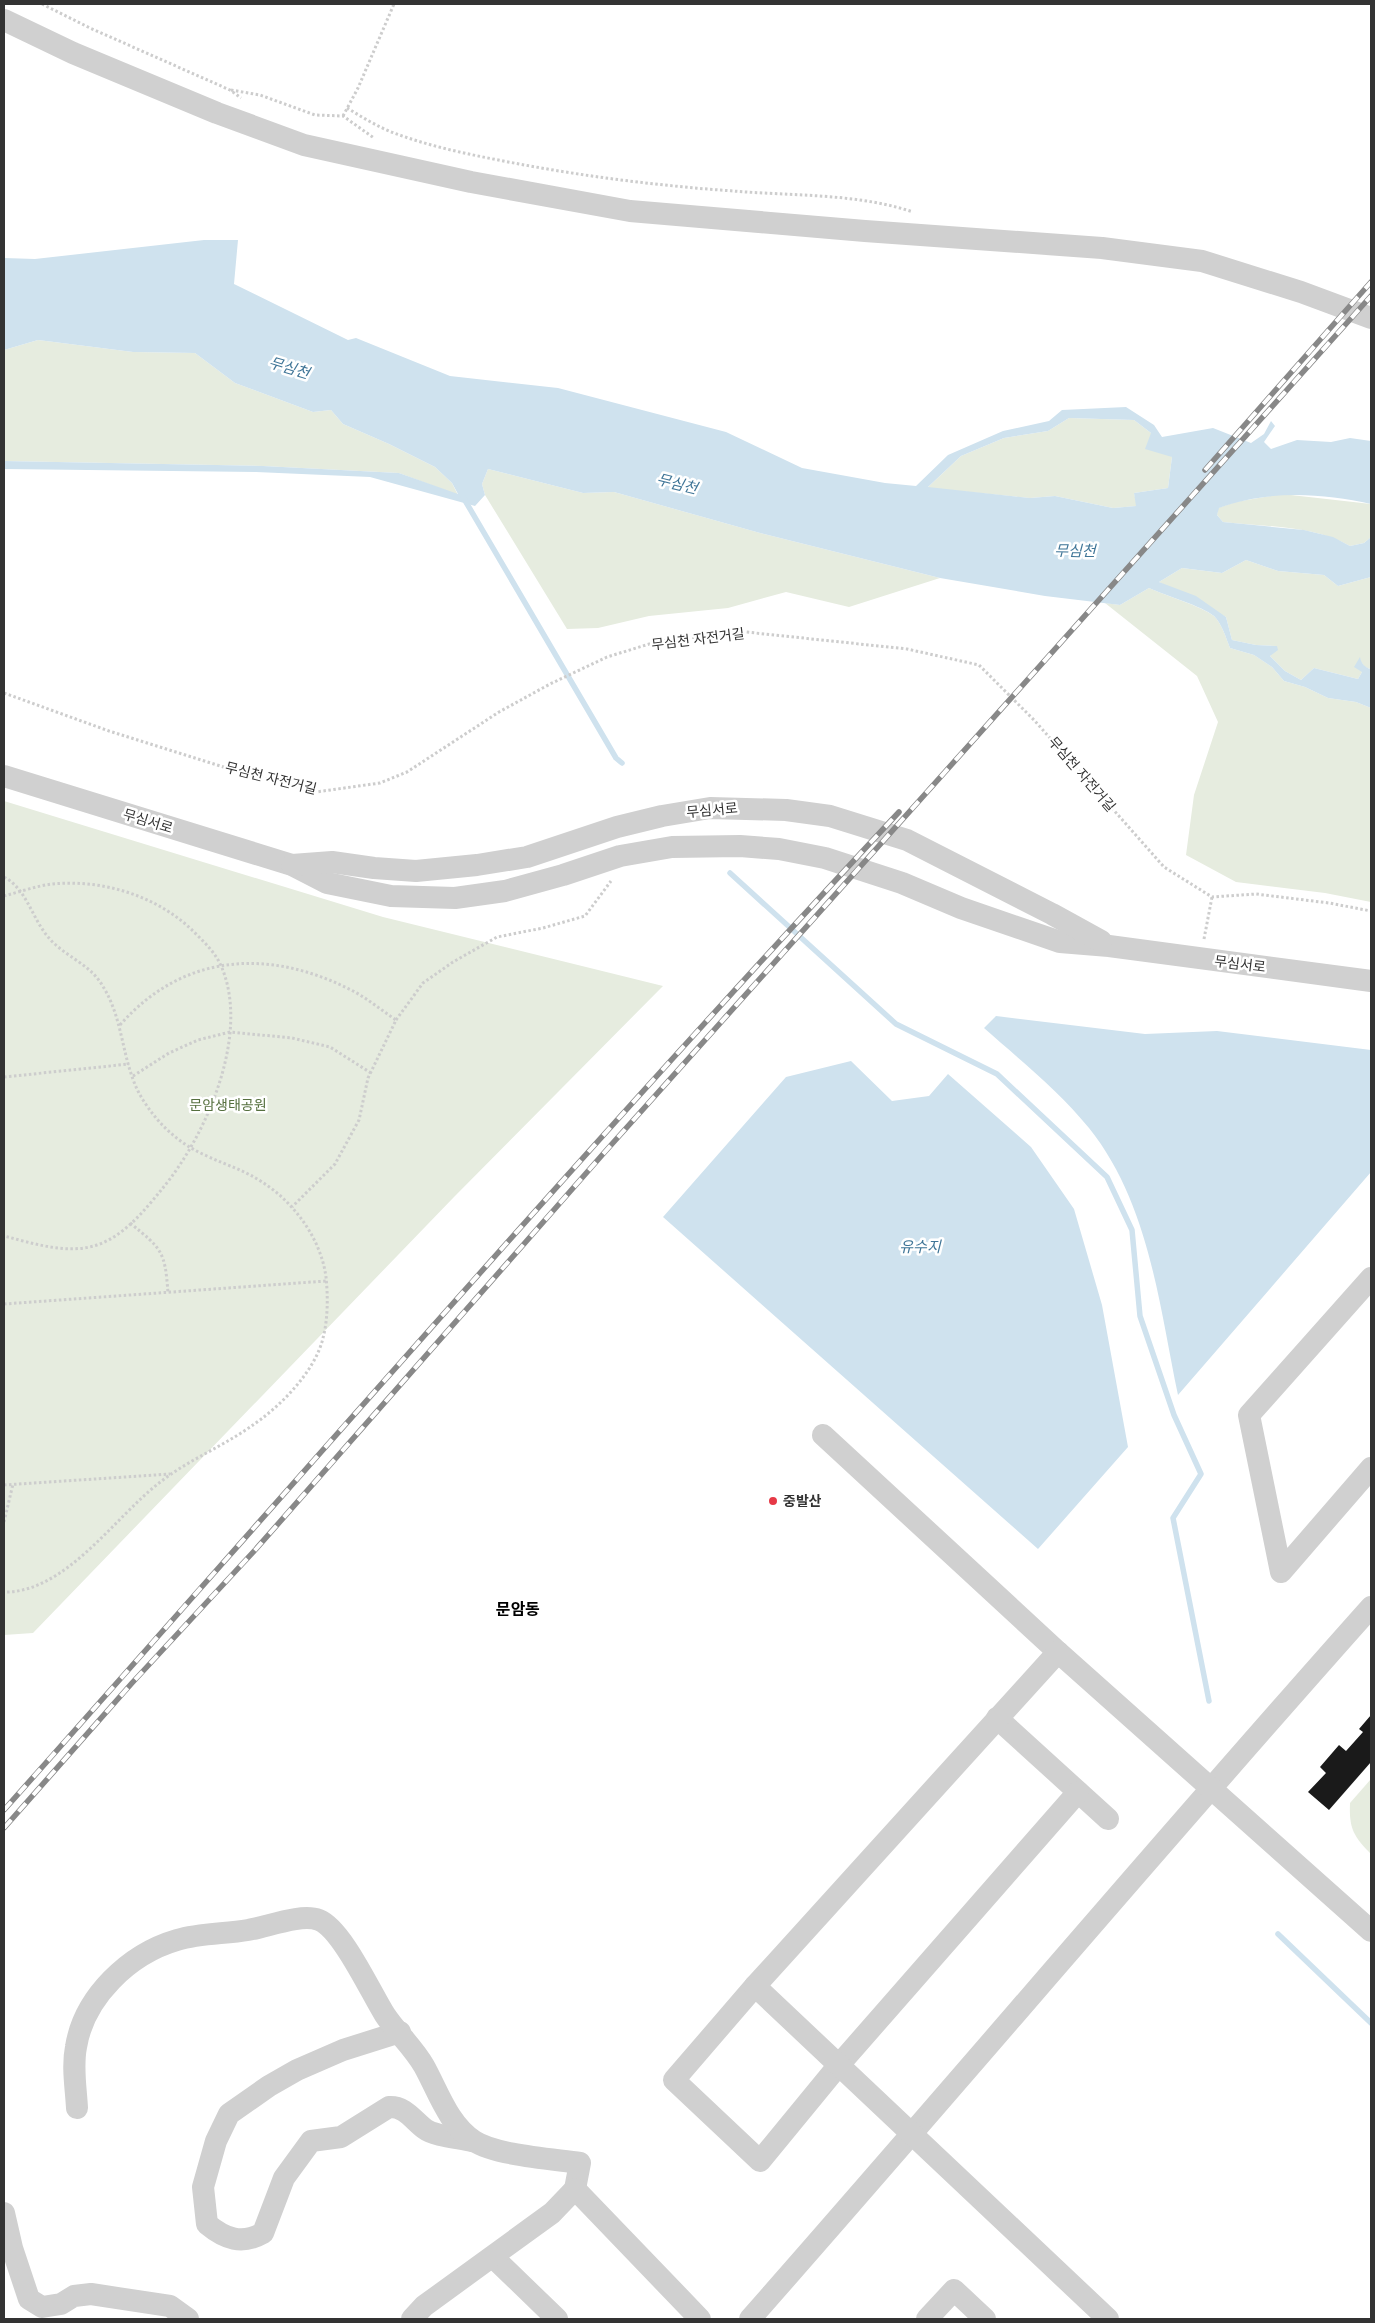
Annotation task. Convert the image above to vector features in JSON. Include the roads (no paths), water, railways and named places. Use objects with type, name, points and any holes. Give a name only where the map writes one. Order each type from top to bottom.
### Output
[{"type":"street","points":[[4,20],[73,52],[217,113],[304,145],[471,182],[630,210],[865,231],[1102,248],[1202,261],[1301,292],[1371,318]]},
{"type":"street","name":"무심서로","points":[[4,776],[292,865],[327,883],[391,896],[455,898],[505,891],[563,875],[620,856],[672,847],[740,846],[779,849],[825,858],[894,880],[961,908],[1060,942],[1109,946],[1371,981]]},
{"type":"street","name":"무심서로","points":[[292,865],[332,862],[416,871],[477,865],[527,856],[617,826],[662,816],[710,808],[786,810],[830,816],[906,840],[1052,914],[1109,946]]},
{"type":"street","points":[[1371,1278],[1249,1415],[1281,1572],[1371,1468]]},
{"type":"street","points":[[823,1435],[1058,1652],[1211,1786],[1371,1931]]},
{"type":"street","points":[[750,2319],[912,2135],[1211,1786],[1371,1608]]},
{"type":"street","points":[[1058,1652],[755,1986],[674,2080],[760,2161],[838,2066],[1078,1792]]},
{"type":"street","points":[[998,1718],[1108,1819]]},
{"type":"street","points":[[77,2108],[74,2071],[76,2046],[90,2005],[116,1976],[139,1958],[176,1940],[251,1929],[306,1918],[319,1920],[333,1930],[386,2016],[400,2032],[423,2065],[455,2124],[474,2141]]},
{"type":"street","points":[[755,1986],[1108,2319]]},
{"type":"street","points":[[400,2032],[320,2059],[270,2086],[229,2114],[216,2141],[203,2187],[207,2224],[221,2236],[250,2241],[263,2233],[284,2178],[311,2141],[341,2137],[389,2106],[396,2106],[406,2112],[427,2131],[474,2141],[512,2153],[580,2163],[575,2189],[552,2213],[424,2306],[412,2319]]},
{"type":"street","points":[[575,2189],[700,2319]]},
{"type":"street","points":[[4,2213],[29,2299],[50,2313],[74,2296],[90,2294],[170,2306],[188,2319]]},
{"type":"street","points":[[493,2257],[557,2319]]},
{"type":"street","points":[[927,2319],[954,2290],[985,2319]]},
{"type":"water","name":"무심천","points":[[204,240],[238,240],[234,284],[348,340],[356,338],[450,376],[558,388],[726,432],[802,468],[885,483],[916,486],[948,455],[1003,431],[1049,421],[1062,410],[1126,407],[1154,425],[1162,437],[1213,428],[1251,443],[1264,434],[1271,421],[1275,426],[1264,442],[1271,449],[1297,440],[1331,442],[1350,438],[1371,441],[1371,504],[1333,497],[1275,496],[1237,502],[1219,508],[1217,515],[1223,522],[1304,530],[1333,537],[1350,546],[1364,543],[1371,537],[1371,577],[1338,586],[1324,575],[1278,571],[1246,560],[1222,573],[1182,568],[1159,582],[1196,596],[1226,617],[1232,640],[1256,645],[1277,646],[1278,650],[1270,656],[1285,671],[1301,680],[1314,668],[1358,679],[1362,672],[1354,667],[1360,657],[1364,665],[1371,669],[1371,708],[1356,702],[1328,698],[1305,687],[1284,681],[1272,667],[1254,655],[1230,648],[1222,627],[1214,616],[1193,605],[1149,588],[1120,605],[1045,596],[940,578],[760,533],[614,492],[583,493],[488,469],[482,484],[485,495],[475,506],[370,477],[256,472],[4,469],[4,461],[263,466],[399,473],[458,494],[452,483],[435,467],[343,424],[331,410],[313,412],[235,383],[195,353],[133,352],[38,340],[4,350],[4,258],[35,259]],"holes":[[[1069,418],[1134,420],[1151,433],[1145,449],[1172,457],[1168,488],[1134,493],[1136,506],[1113,508],[1055,496],[1030,498],[928,487],[961,456],[1004,438],[1048,431]]]},
{"type":"water","points":[[996,1016],[1145,1034],[1217,1031],[1371,1050],[1371,1172],[1178,1395],[1149,1256],[1139,1221],[1126,1189],[1109,1157],[1078,1115],[1039,1076],[984,1028]]},
{"type":"water","name":"유수지","points":[[851,1061],[892,1101],[929,1096],[948,1074],[1031,1147],[1074,1209],[1102,1305],[1128,1447],[1038,1549],[663,1217],[786,1077]]},
{"type":"waterway","points":[[463,497],[616,758],[622,763]]},
{"type":"waterway","points":[[730,873],[896,1024],[997,1074],[1107,1177],[1132,1230],[1140,1316],[1174,1415],[1201,1474],[1173,1518],[1209,1701]]},
{"type":"waterway","points":[[1278,1934],[1371,2023]]},
{"type":"railway","points":[[1205,470],[1371,282]]},
{"type":"railway","points":[[4,1828],[132,1683],[256,1549],[603,1154],[1371,296]]},
{"type":"railway","points":[[4,1810],[560,1183],[899,812]]},
{"type":"place","name":"중발산","points":[[773,1501]]},
{"type":"district","name":"문암동","points":[[518,1609]]},
{"type":"park label","name":"문암생태공원","points":[[228,1105]]}]
